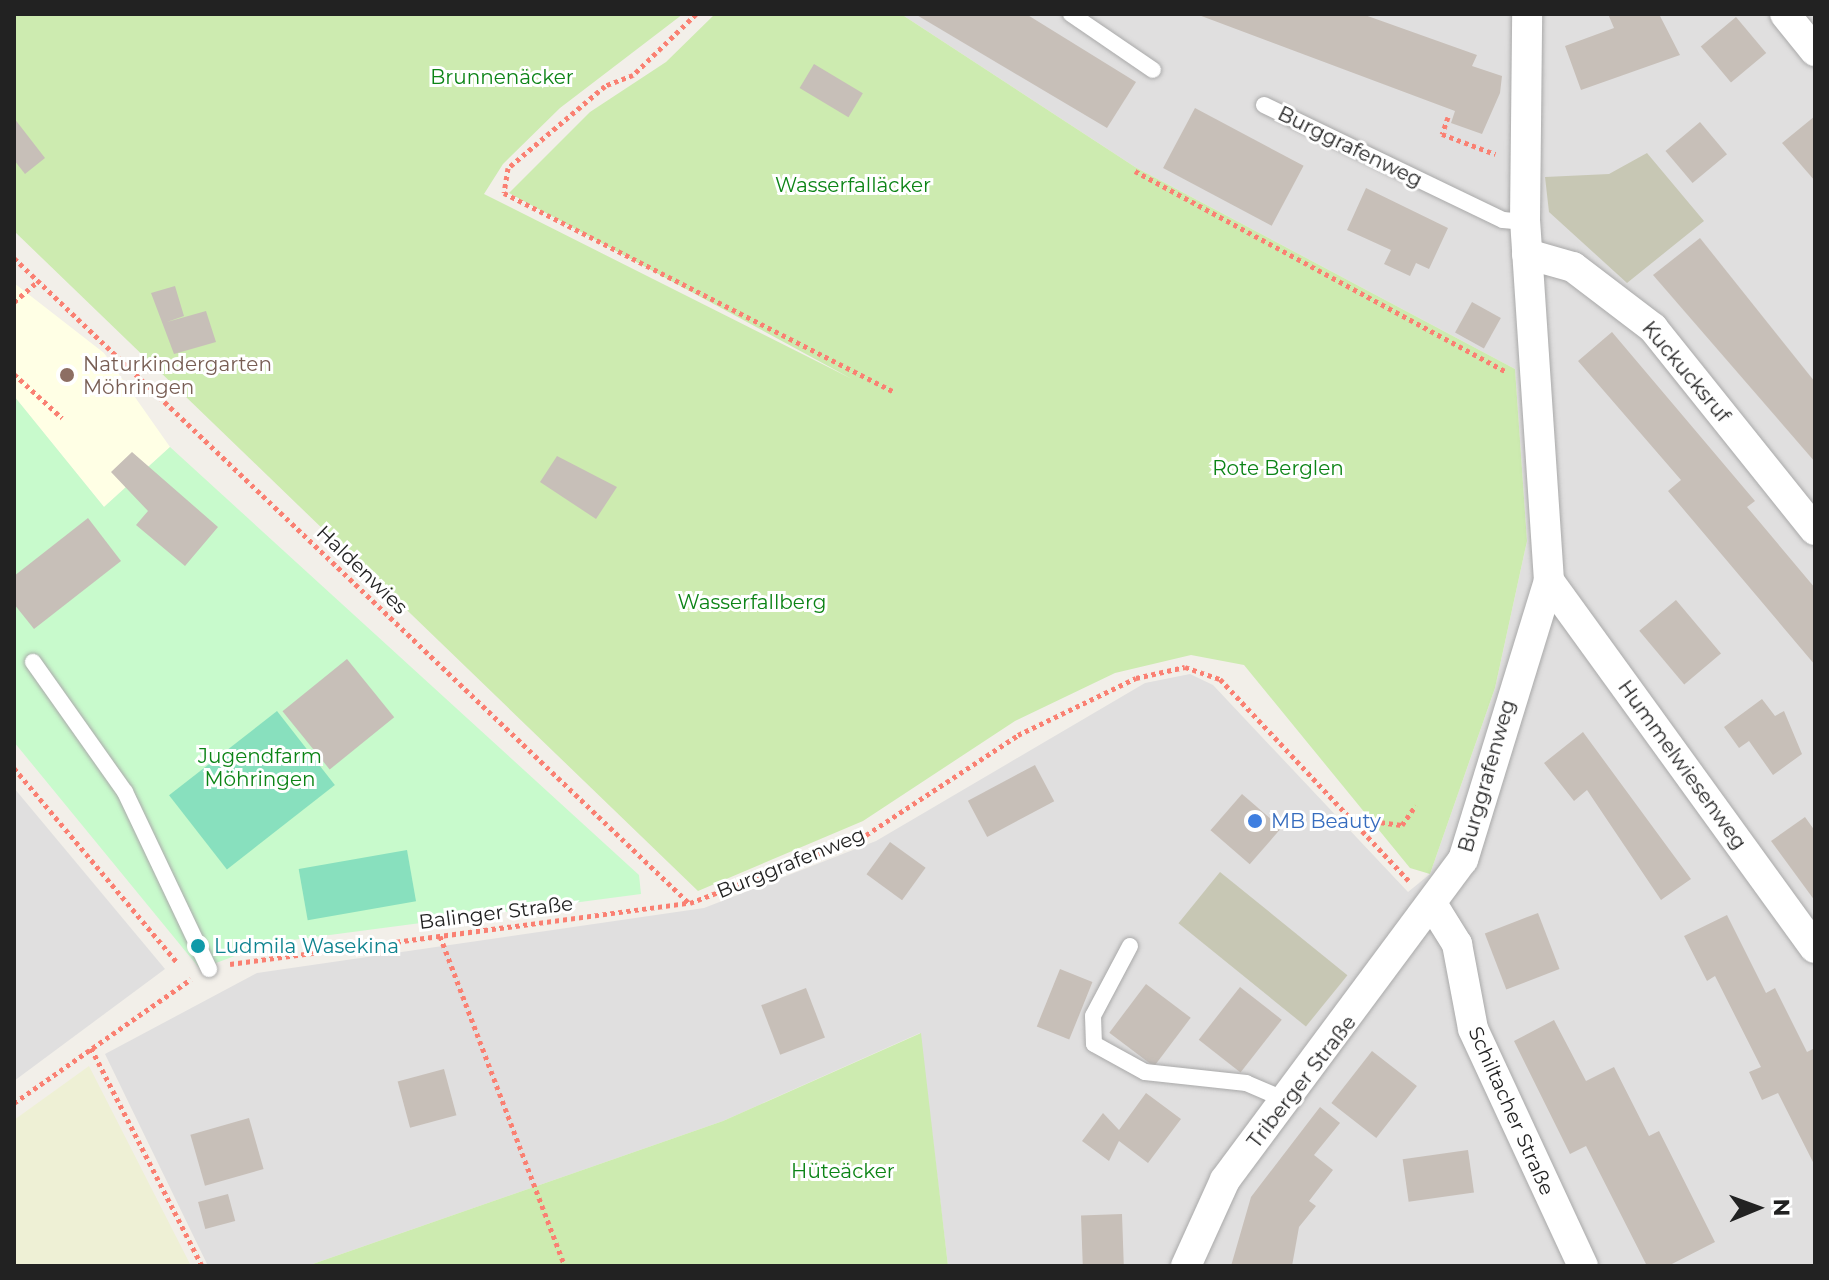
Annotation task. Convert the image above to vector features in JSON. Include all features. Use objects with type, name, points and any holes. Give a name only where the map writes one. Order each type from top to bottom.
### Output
[{"type":"street","name":"Burggrafenweg","points":[[1434,907],[1463,860],[1549,581],[1525,222],[1527,14]]},
{"type":"street","points":[[1785,14],[1815,51]]},
{"type":"street","name":"Kuckucksruf","points":[[1527,254],[1573,267],[1653,328],[1815,530]]},
{"type":"street","name":"Hummelwiesenweg","points":[[1549,581],[1815,948]]},
{"type":"street","name":"Triberger Straße","points":[[1186,1266],[1225,1180],[1434,907]]},
{"type":"street","name":"Schiltacher Straße","points":[[1434,907],[1457,944],[1473,1029],[1583,1266]]},
{"type":"lane","points":[[1071,14],[1153,70]]},
{"type":"lane","name":"Burggrafenweg","points":[[1264,105],[1503,220],[1525,222]]},
{"type":"lane","points":[[33,662],[125,792],[209,969]]},
{"type":"lane","points":[[1130,946],[1093,1016],[1094,1044],[1145,1072],[1246,1083],[1288,1101]]},
{"type":"path","points":[[696,14],[633,75],[605,86],[508,168],[504,193],[892,391]]},
{"type":"path","points":[[1448,117],[1442,134],[1525,164]]},
{"type":"path","points":[[1135,171],[1510,374]]},
{"type":"path","name":"Haldenwies","points":[[14,258],[690,903]]},
{"type":"path","points":[[14,302],[37,282]]},
{"type":"path","points":[[14,374],[62,418]]},
{"type":"path","name":"Burggrafenweg","points":[[690,903],[866,835],[1018,735],[1136,678],[1185,667],[1220,679],[1434,907]]},
{"type":"path","points":[[14,768],[191,979]]},
{"type":"path","points":[[1349,818],[1402,825],[1416,805]]},
{"type":"path","name":"Balinger Straße","points":[[14,1103],[209,969],[690,903]]},
{"type":"path","points":[[440,936],[565,1266]]},
{"type":"path","points":[[91,1048],[202,1266]]},
{"type":"shaded area","points":[[901,14],[1815,14],[1815,1266],[948,1266],[920,1033],[723,1121],[307,1266],[208,1266],[105,1054],[257,973],[704,908],[876,841],[1145,683],[1190,674],[1213,685],[1408,892],[1430,874],[1495,688],[1527,541],[1515,369],[1135,167]]},
{"type":"shaded area","points":[[1647,153],[1704,221],[1627,283],[1549,212],[1545,177],[1609,174]]},
{"type":"shaded area","name":"Naturkindergarten Möhringen","points":[[14,283],[104,353],[170,447],[104,507],[14,396]]},
{"type":"shaded area","points":[[14,788],[165,969],[14,1081]]},
{"type":"shaded area","points":[[1220,872],[1347,975],[1306,1027],[1178,923]]},
{"type":"shaded area","points":[[89,1066],[191,1266],[14,1266],[14,1120]]},
{"type":"green space","points":[[14,14],[683,14],[560,108],[503,164],[484,194],[852,379],[509,193],[590,112],[666,62],[715,14],[901,14],[1135,167],[1515,369],[1527,541],[1495,688],[1430,874],[1410,868],[1244,665],[1191,655],[1115,673],[1015,721],[863,821],[698,891],[14,231]]},
{"type":"green space","name":"Jugendfarm Möhringen","points":[[14,396],[104,507],[170,447],[639,875],[641,894],[269,943],[200,969],[14,742]]},
{"type":"green space","points":[[277,711],[335,785],[227,869],[169,795]]},
{"type":"green space","points":[[407,850],[416,901],[308,920],[299,869]]},
{"type":"green space","name":"Hüteäcker","points":[[921,1033],[948,1266],[307,1266],[723,1121]]},
{"type":"building","points":[[915,14],[1026,14],[1136,82],[1107,128]]},
{"type":"building","points":[[1196,14],[1362,14],[1477,55],[1472,66],[1502,76],[1500,93],[1482,134],[1451,123],[1455,111]]},
{"type":"building","points":[[1608,14],[1659,14],[1680,55],[1581,90],[1565,46],[1614,28]]},
{"type":"building","points":[[1736,17],[1766,53],[1731,83],[1701,47]]},
{"type":"building","points":[[814,64],[863,93],[848,117],[800,88]]},
{"type":"building","points":[[1195,108],[1304,166],[1272,226],[1163,168]]},
{"type":"building","points":[[1815,116],[1815,181],[1782,143]]},
{"type":"building","points":[[14,118],[45,158],[25,174],[14,160]]},
{"type":"building","points":[[1700,122],[1727,154],[1693,183],[1666,151]]},
{"type":"building","points":[[1366,188],[1448,228],[1429,269],[1416,263],[1410,276],[1384,264],[1391,250],[1347,230]]},
{"type":"building","points":[[1700,238],[1815,382],[1815,462],[1653,275]]},
{"type":"building","points":[[175,286],[184,316],[167,322],[206,311],[216,342],[174,354],[151,293]]},
{"type":"building","points":[[1472,302],[1501,318],[1484,349],[1455,333]]},
{"type":"building","points":[[1612,332],[1755,501],[1747,507],[1815,588],[1815,665],[1668,491],[1681,480],[1578,361]]},
{"type":"building","points":[[132,452],[218,527],[185,566],[136,525],[148,511],[111,472]]},
{"type":"building","points":[[557,456],[617,487],[596,519],[540,482]]},
{"type":"building","points":[[88,518],[121,561],[34,629],[14,604],[14,576]]},
{"type":"building","points":[[1676,600],[1721,654],[1684,684],[1639,631]]},
{"type":"building","points":[[347,659],[394,717],[330,770],[282,711]]},
{"type":"building","points":[[1762,699],[1775,716],[1784,711],[1802,754],[1773,775],[1749,741],[1739,748],[1724,727]]},
{"type":"building","points":[[1583,732],[1691,879],[1661,900],[1587,790],[1574,801],[1544,763]]},
{"type":"building","points":[[1035,765],[1054,801],[987,837],[968,801]]},
{"type":"building","points":[[1242,794],[1281,828],[1250,864],[1211,830]]},
{"type":"building","points":[[1805,817],[1815,831],[1815,901],[1771,841]]},
{"type":"building","points":[[890,842],[926,868],[902,900],[866,874]]},
{"type":"building","points":[[1538,913],[1560,969],[1506,989],[1485,933]]},
{"type":"building","points":[[1727,915],[1766,993],[1775,988],[1807,1052],[1815,1048],[1815,1166],[1778,1093],[1762,1100],[1749,1072],[1761,1067],[1715,976],[1707,981],[1684,936]]},
{"type":"building","points":[[1060,969],[1092,982],[1069,1040],[1037,1026]]},
{"type":"building","points":[[1146,984],[1191,1018],[1154,1066],[1109,1033]]},
{"type":"building","points":[[1240,987],[1282,1020],[1241,1072],[1199,1040]]},
{"type":"building","points":[[806,988],[825,1037],[780,1055],[761,1005]]},
{"type":"building","points":[[1554,1020],[1586,1081],[1614,1067],[1649,1136],[1659,1131],[1715,1242],[1668,1266],[1647,1266],[1586,1146],[1570,1154],[1514,1041]]},
{"type":"building","points":[[1372,1051],[1417,1086],[1376,1138],[1331,1103]]},
{"type":"building","points":[[444,1069],[456,1115],[410,1128],[398,1081]]},
{"type":"building","points":[[1146,1093],[1181,1119],[1148,1163],[1119,1141],[1109,1161],[1082,1141],[1103,1113],[1119,1130]]},
{"type":"building","points":[[1320,1107],[1340,1123],[1314,1155],[1333,1170],[1309,1201],[1316,1206],[1299,1227],[1292,1266],[1231,1266],[1251,1197]]},
{"type":"building","points":[[249,1118],[264,1169],[205,1186],[190,1135]]},
{"type":"building","points":[[1468,1150],[1474,1193],[1409,1202],[1403,1159]]},
{"type":"building","points":[[228,1194],[235,1221],[205,1229],[198,1202]]},
{"type":"building","points":[[1122,1214],[1124,1266],[1083,1266],[1081,1215]]},
{"type":"place","name":"Naturkindergarten Möhringen","points":[[67,375]]},
{"type":"place","name":"MB Beauty","points":[[1255,821]]},
{"type":"place","name":"Ludmila Wasekina","points":[[198,946]]},
{"type":"park label","name":"Brunnenäcker","points":[[502,77]]},
{"type":"park label","name":"Wasserfalläcker","points":[[853,185]]},
{"type":"park label","name":"Rote Berglen","points":[[1278,468]]},
{"type":"park label","name":"Wasserfallberg","points":[[752,602]]}]
